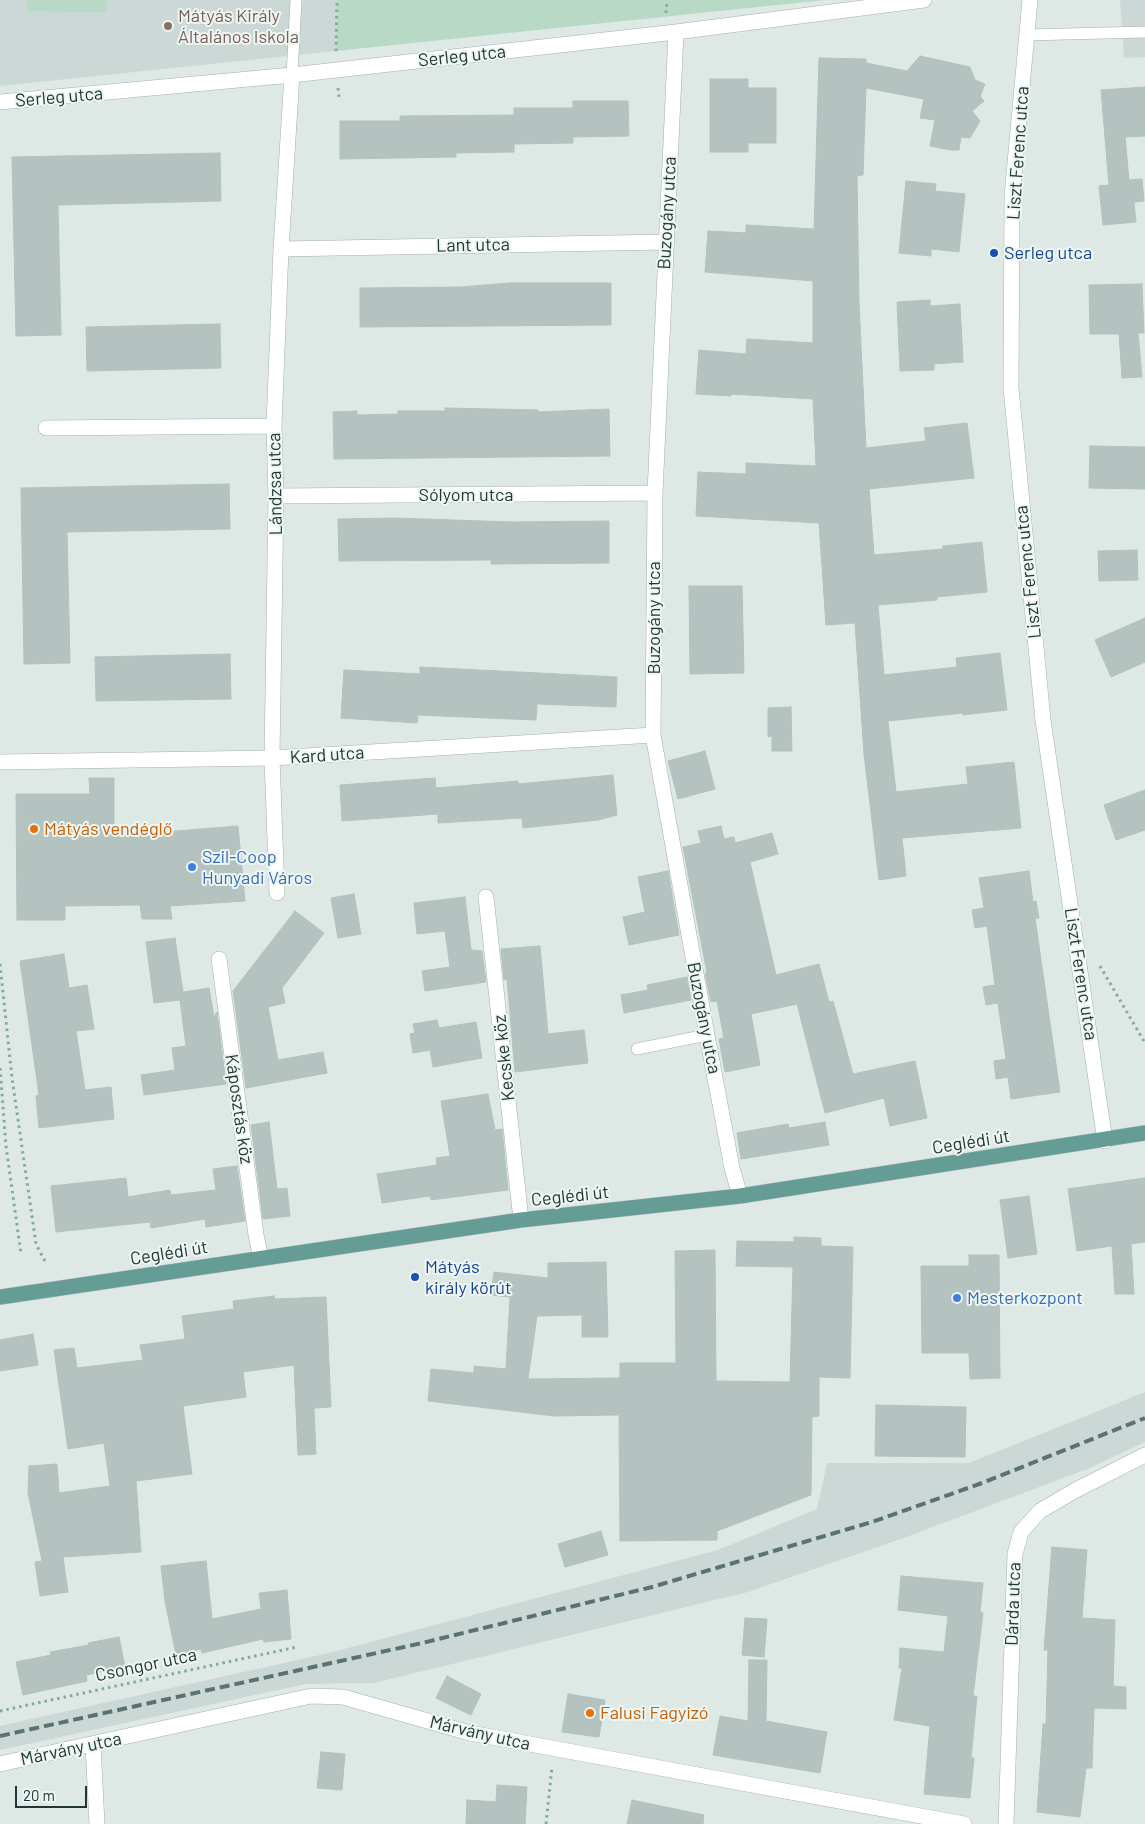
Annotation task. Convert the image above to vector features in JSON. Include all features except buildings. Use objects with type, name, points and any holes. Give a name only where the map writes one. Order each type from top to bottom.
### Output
[{"type":"main road","name":"Ceglédi út","points":[[0,1297],[522,1220],[740,1196],[1105,1141],[1145,1133]]},
{"type":"street","name":"Serleg utca","points":[[0,102],[292,75],[676,32],[924,0]]},
{"type":"street","name":"Liszt Ferenc utca","points":[[1030,0],[1012,196],[1011,388],[1043,720],[1105,1141]]},
{"type":"street","name":"Buzogány utca","points":[[676,32],[654,493],[653,735],[732,1168],[740,1196]]},
{"type":"street","name":"Lándzsa utca","points":[[276,893],[272,758],[276,496],[274,426],[281,249],[292,75]]},
{"type":"street","name":"Lant utca","points":[[281,249],[666,242]]},
{"type":"street","points":[[46,428],[274,426]]},
{"type":"street","name":"Sólyom utca","points":[[276,496],[654,493]]},
{"type":"street","name":"Kard utca","points":[[0,762],[272,758],[653,735]]},
{"type":"street","name":"Kecske köz","points":[[486,897],[522,1220]]},
{"type":"street","name":"Káposztás köz","points":[[219,960],[256,1235],[261,1258]]},
{"type":"street","name":"Dárda utca","points":[[1006,1824],[1015,1554],[1021,1532],[1040,1511],[1074,1491],[1145,1455]]},
{"type":"street","name":"Márvány utca","points":[[0,1764],[311,1696],[343,1697],[470,1733],[554,1750],[964,1824]]},
{"type":"street","points":[[93,1744],[97,1824]]},
{"type":"lane","points":[[292,75],[296,0]]},
{"type":"lane","points":[[1027,34],[1145,32]]},
{"type":"lane","points":[[637,1049],[707,1035]]},
{"type":"path","points":[[1078,955],[1100,966],[1145,1043]]},
{"type":"path","points":[[0,964],[12,1078],[36,1244],[46,1263]]},
{"type":"path","points":[[0,1068],[6,1146],[21,1254]]},
{"type":"path","name":"Csongor utca","points":[[0,1711],[297,1647]]},
{"type":"path","points":[[546,1824],[554,1750]]},
{"type":"shaded area","name":"Mátyás Király Általános Iskola","points":[[0,0],[337,0],[336,51],[0,86]]},
{"type":"shaded area","points":[[1120,0],[1145,0],[1145,57],[1124,58]]},
{"type":"shaded area","points":[[1145,1392],[1145,1442],[1090,1468],[901,1539],[748,1592],[374,1683],[306,1684],[0,1750],[0,1726],[329,1653],[718,1550],[817,1509],[827,1463],[969,1463]]},
{"type":"green space","points":[[27,0],[107,0],[106,12],[27,11]]},
{"type":"green space","points":[[337,0],[825,0],[336,51]]},
{"type":"railway","points":[[0,1736],[422,1643],[652,1587],[872,1522],[982,1483],[1145,1418]]},
{"type":"place","name":"Mátyás Király Általános Iskola","points":[[168,26]]},
{"type":"place","name":"Serleg utca","points":[[994,253]]},
{"type":"place","name":"Mátyás vendéglő","points":[[34,829]]},
{"type":"place","name":"Szil-Coop Hunyadi Város","points":[[192,867]]},
{"type":"place","name":"Mátyás király körút","points":[[415,1277]]},
{"type":"place","name":"Mesterkozpont","points":[[957,1298]]},
{"type":"place","name":"Falusi Fagyizó","points":[[590,1713]]}]
